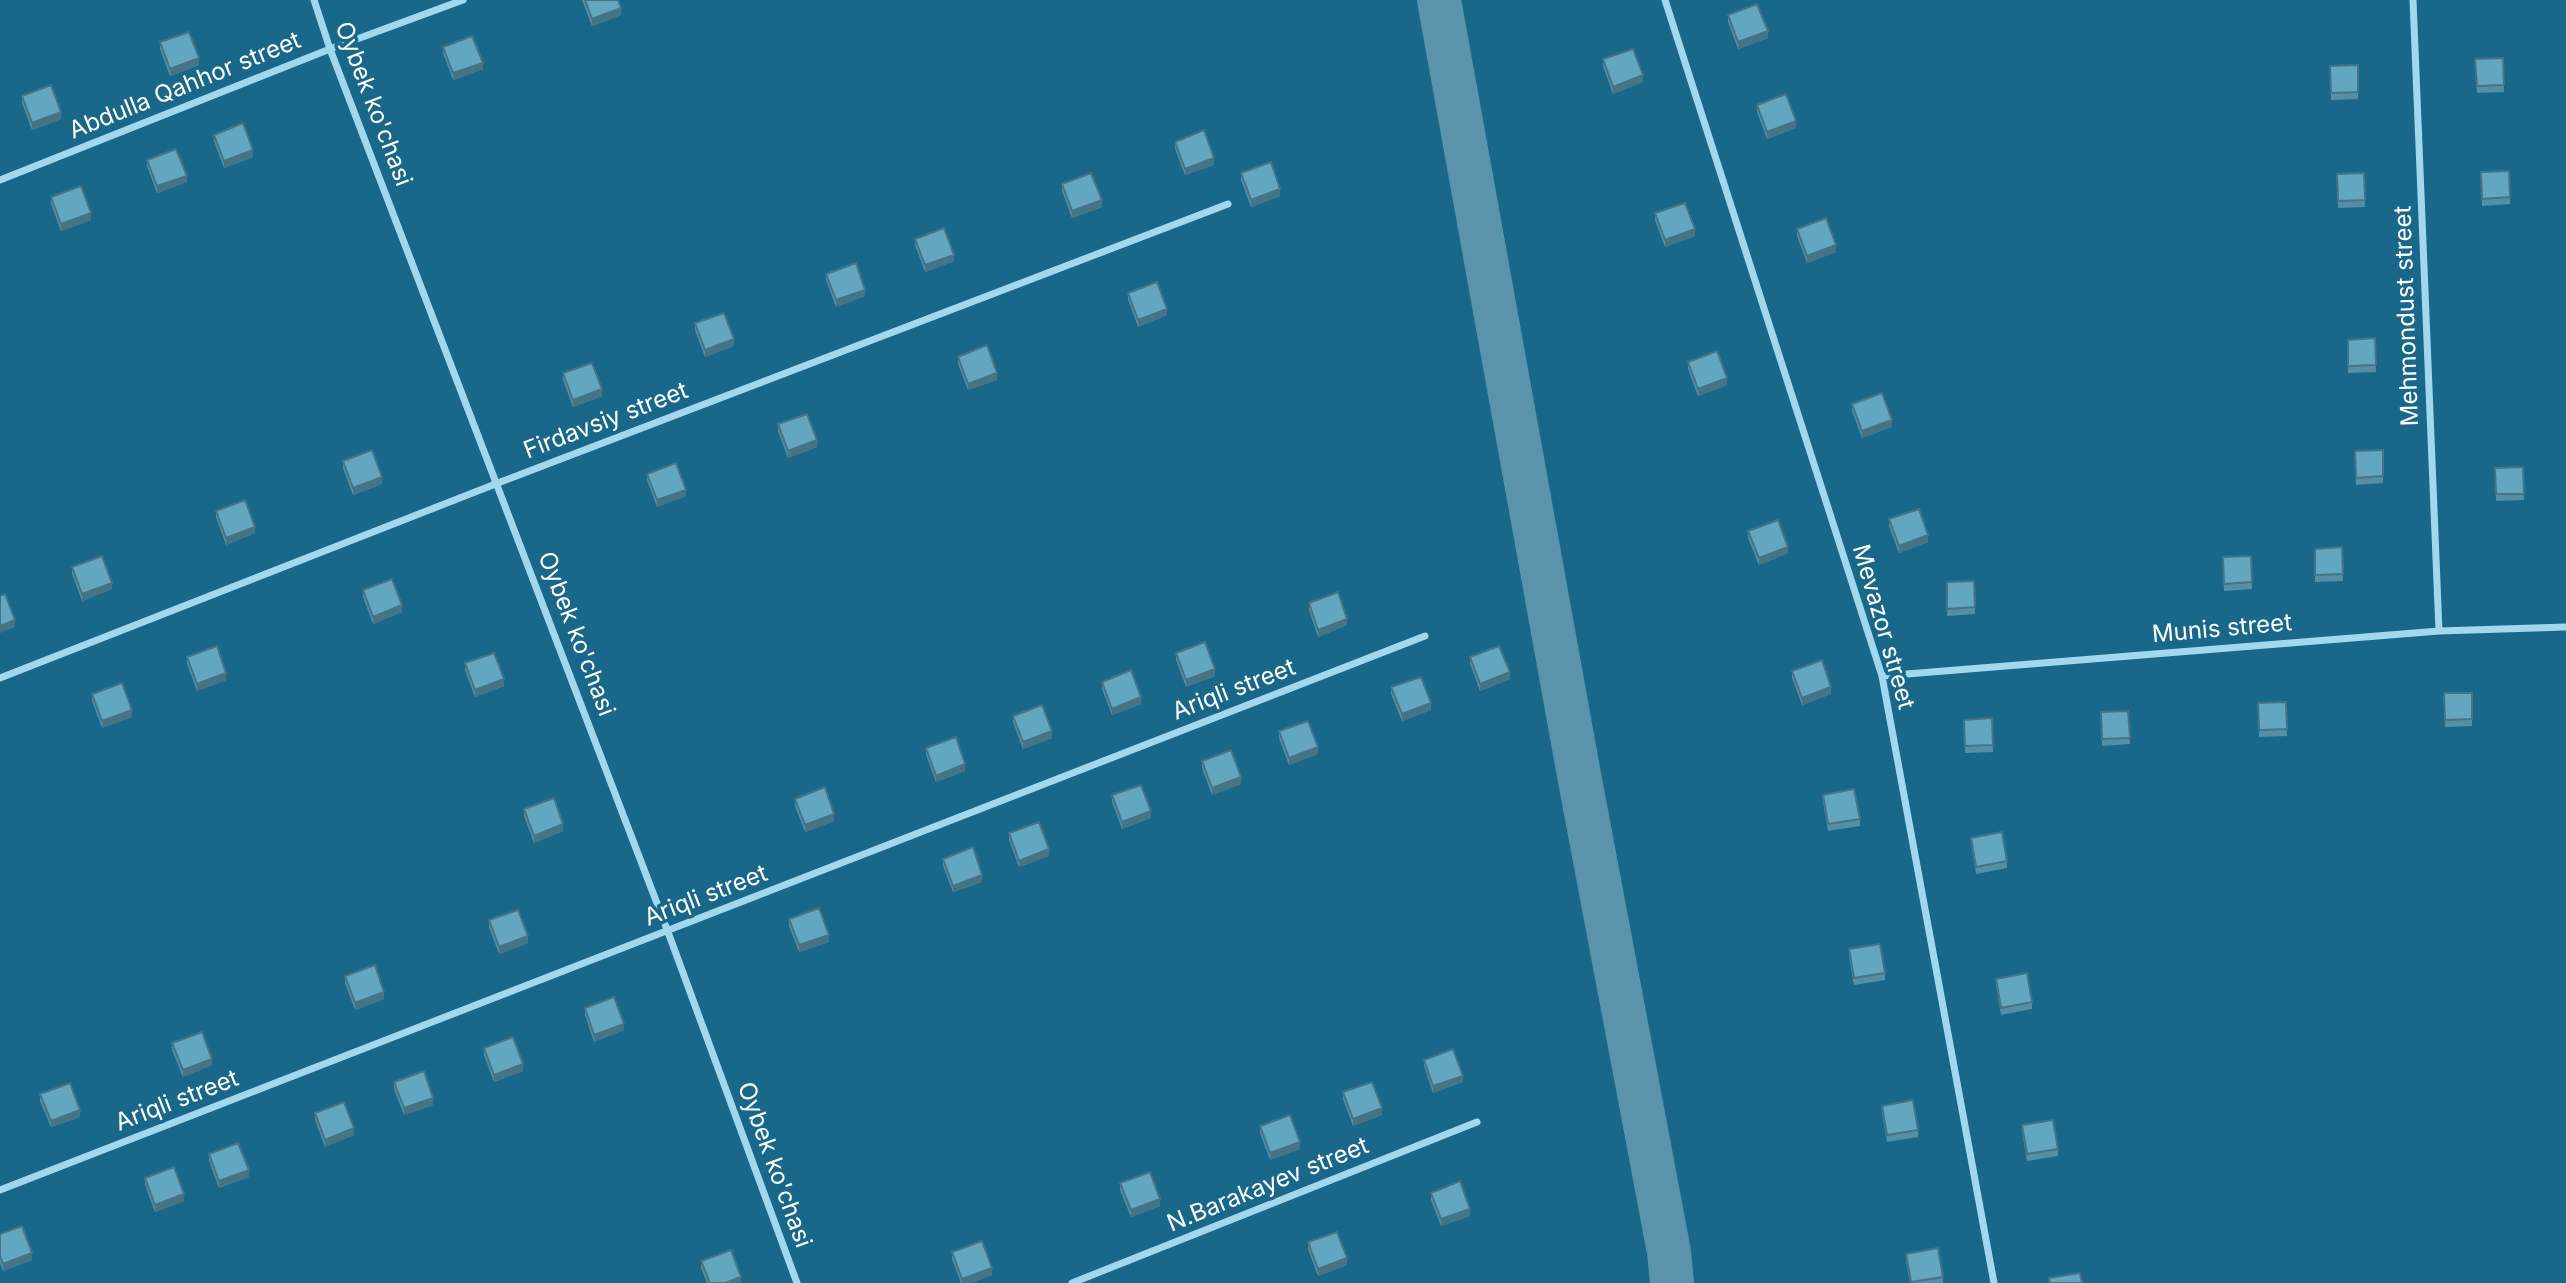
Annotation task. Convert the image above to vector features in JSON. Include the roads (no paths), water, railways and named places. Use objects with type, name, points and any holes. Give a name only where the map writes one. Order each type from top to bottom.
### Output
[{"type":"street","name":"Oybek ko'chasi","points":[[314,0],[330,49],[668,932],[797,1283]]},
{"type":"street","name":"Abdulla Qahhor street","points":[[0,180],[330,49],[463,0]]},
{"type":"street","name":"Mevazor street","points":[[1665,0],[1882,676],[1994,1283]]},
{"type":"street","name":"Mehmondust street","points":[[2413,0],[2439,631]]},
{"type":"street","name":"Firdavsiy street","points":[[0,678],[498,483],[1228,204]]},
{"type":"street","name":"Munis street","points":[[1882,676],[2439,631],[2566,627]]},
{"type":"street","name":"Ariqli street","points":[[0,1190],[1425,636]]},
{"type":"street","name":"N.Barakayev street","points":[[1072,1283],[1477,1122]]},
{"type":"waterway","points":[[1439,0],[1579,775],[1669,1252],[1672,1283]]}]
